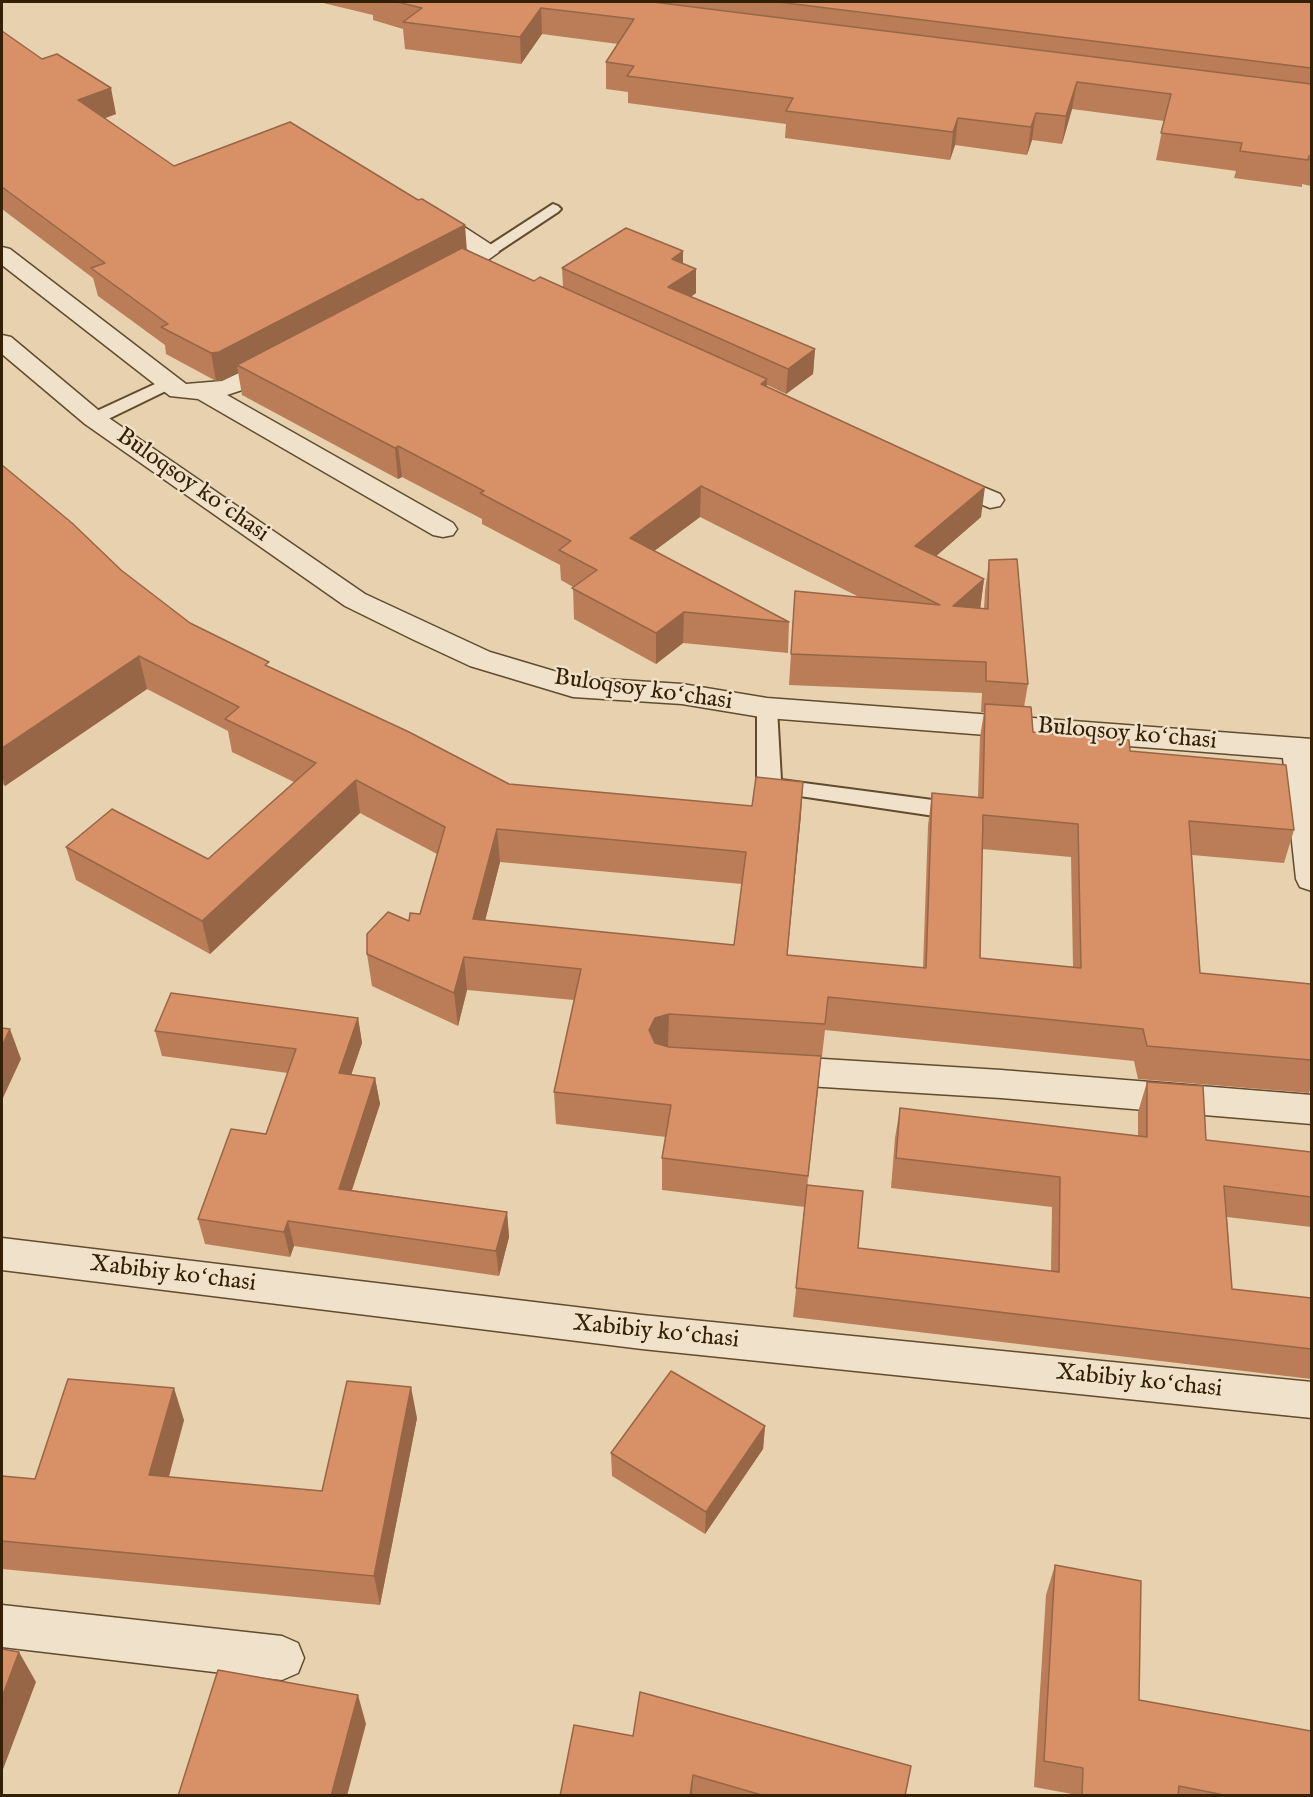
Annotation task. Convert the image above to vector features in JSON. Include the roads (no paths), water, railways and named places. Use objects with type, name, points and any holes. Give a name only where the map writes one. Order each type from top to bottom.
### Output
[{"type":"street","points":[[408,201],[475,265]]},
{"type":"street","points":[[2,254],[179,391],[205,393],[232,388],[305,350]]},
{"type":"street","name":"Buloqsoy koʻchasi","points":[[2,342],[94,419],[355,600],[480,659],[573,687],[682,694],[767,708],[1304,749]]},
{"type":"street","points":[[205,393],[443,529]]},
{"type":"street","points":[[925,470],[990,500]]},
{"type":"street","points":[[1304,749],[1311,879]]},
{"type":"street","points":[[740,1068],[1000,1084],[1311,1110]]},
{"type":"street","name":"Xabibiy koʻchasi","points":[[2,1254],[642,1332],[1311,1400]]},
{"type":"street","points":[[2,1626],[282,1658]]},
{"type":"lane","points":[[475,265],[553,209]]},
{"type":"lane","points":[[94,419],[168,383]]},
{"type":"lane","points":[[767,708],[768,777],[774,786],[948,810]]}]
